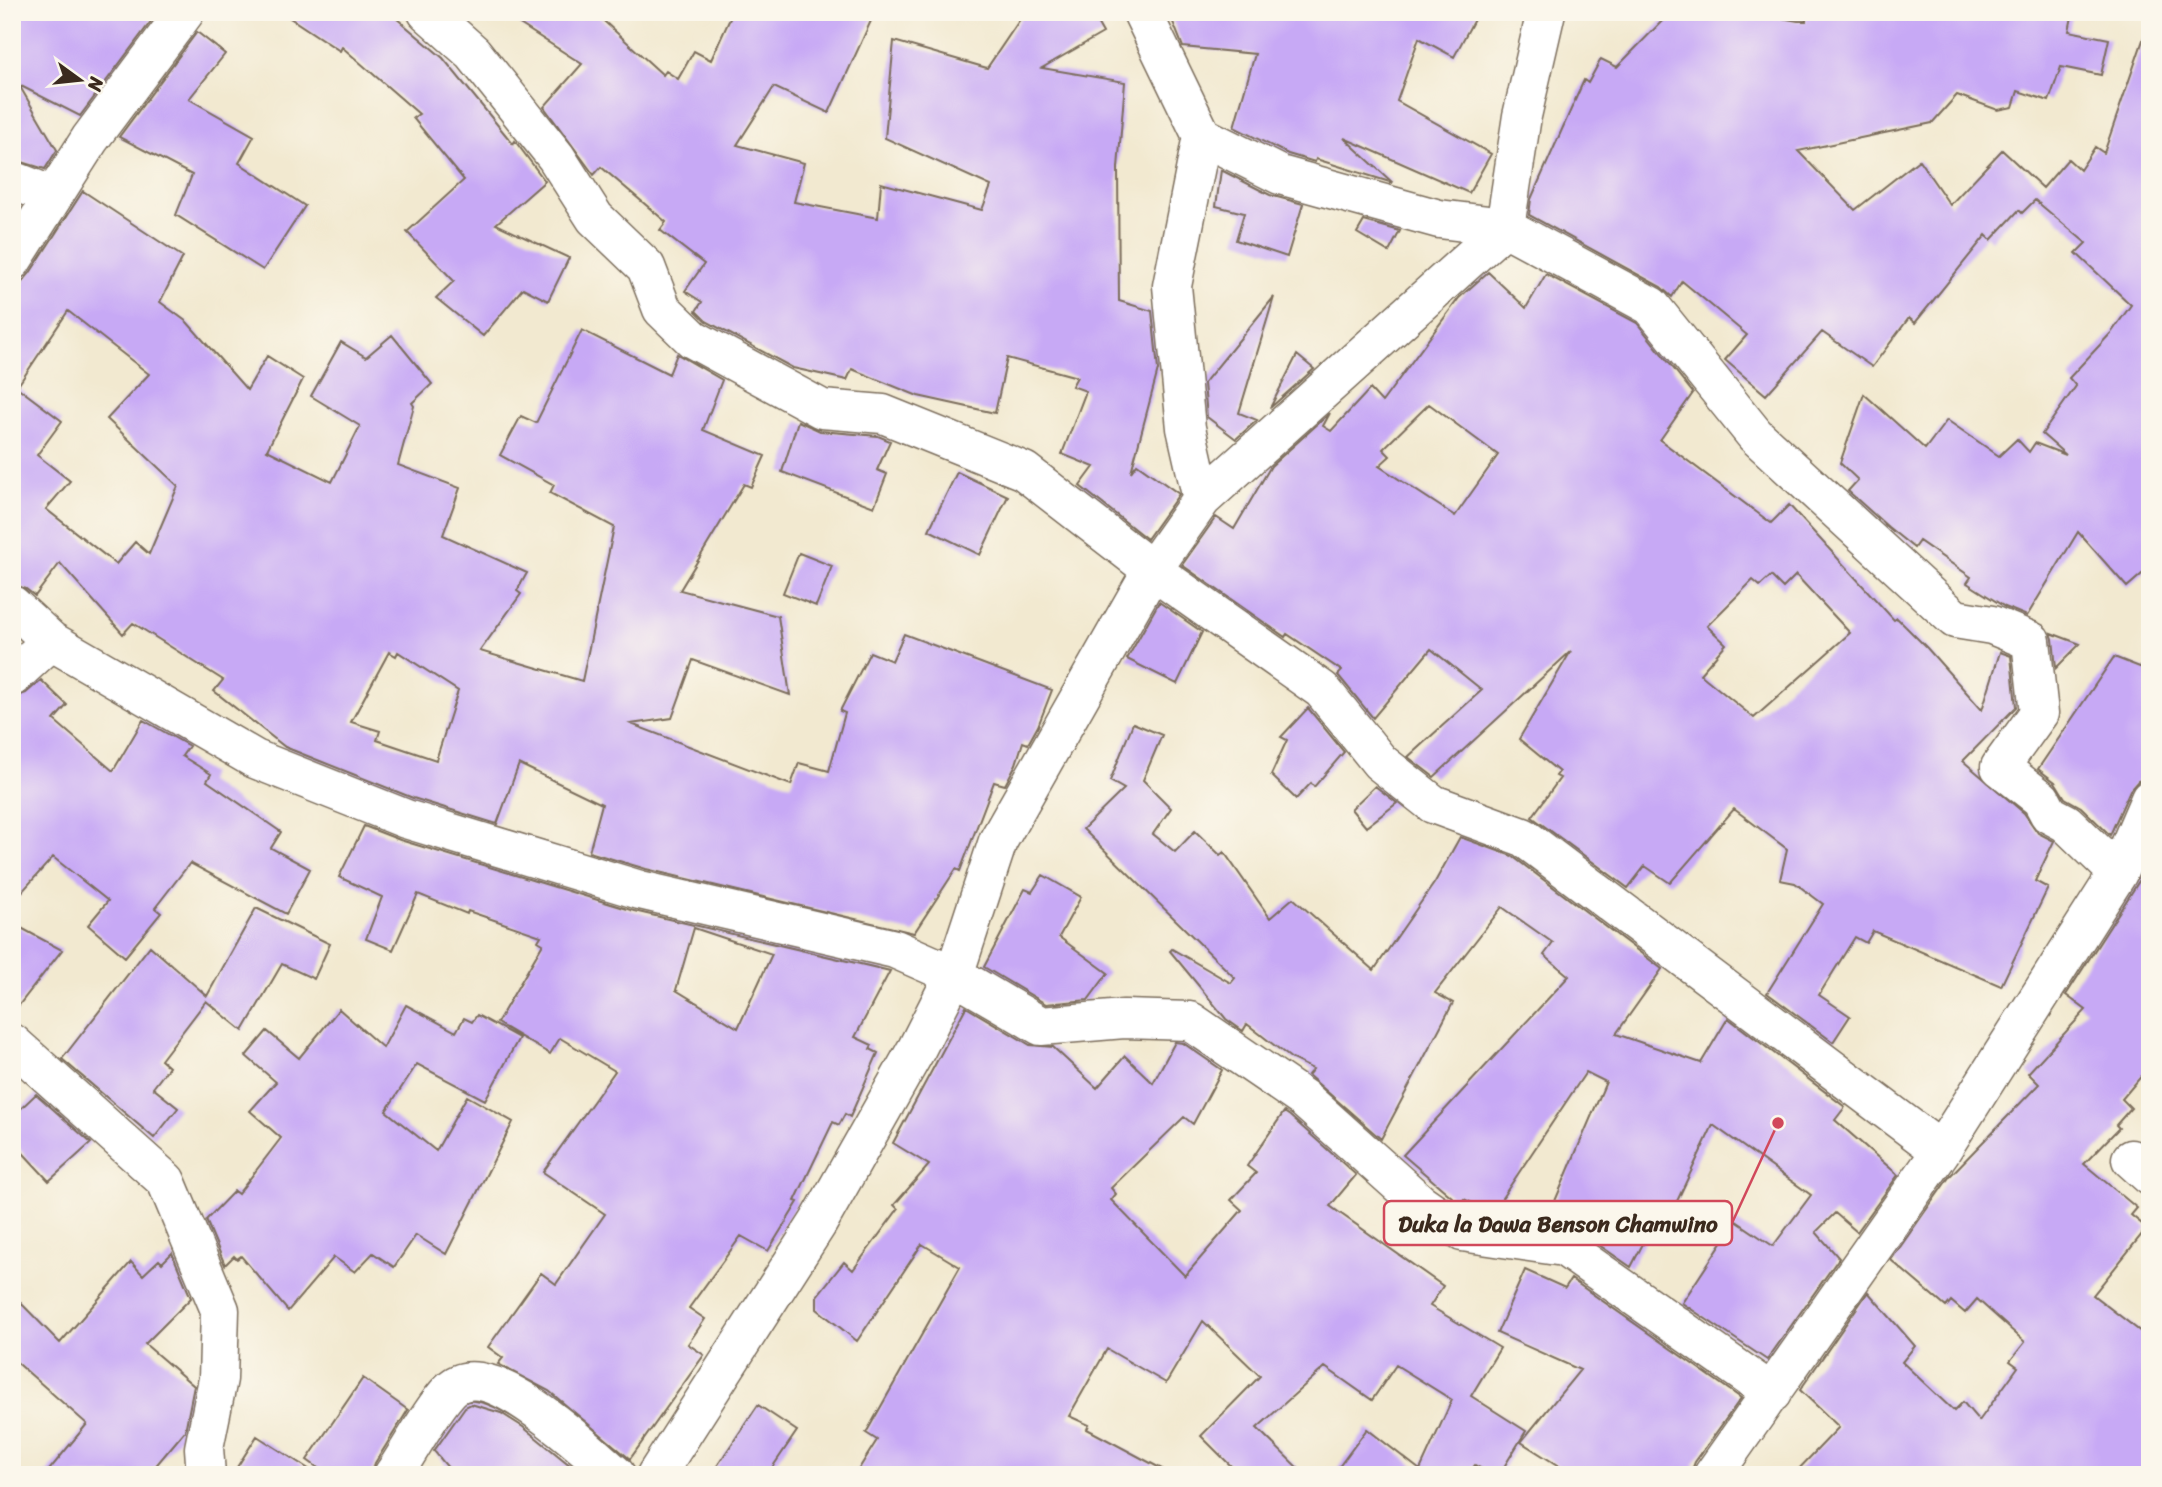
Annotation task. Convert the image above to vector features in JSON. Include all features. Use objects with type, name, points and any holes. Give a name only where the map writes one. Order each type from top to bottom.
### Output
[{"type":"street","points":[[12,261],[90,139],[185,12]]},
{"type":"street","points":[[427,12],[481,62],[556,157],[595,219],[646,267],[662,309],[694,340],[822,409],[883,414],[1024,471],[1152,570],[1322,690],[1380,762],[1433,804],[1523,837],[1941,1151]]},
{"type":"street","points":[[1142,12],[1202,136],[1172,286],[1186,428],[1202,499]]},
{"type":"street","points":[[656,1475],[818,1223],[917,1048],[954,975],[998,841],[1152,570],[1202,499],[1506,228],[1522,116],[1546,12]]},
{"type":"street","points":[[1202,136],[1280,175],[1439,219],[1506,228],[1651,306],[1755,435],[1955,619],[1992,625],[2031,641],[2039,713],[2000,767],[2041,799],[2049,814],[2066,823],[2118,873]]},
{"type":"street","points":[[12,180],[53,195]]},
{"type":"street","points":[[12,605],[51,641],[256,759],[406,819],[640,890],[895,949],[954,975],[1041,1026],[1124,1019],[1190,1020],[1304,1099],[1419,1202],[1462,1232],[1564,1247],[1772,1393]]},
{"type":"street","points":[[12,677],[51,641]]},
{"type":"street","points":[[1713,1475],[1941,1151],[2118,873],[2150,799]]},
{"type":"street","points":[[12,1043],[166,1181],[220,1310],[218,1379],[204,1448],[206,1475]]},
{"type":"street","points":[[393,1475],[451,1388],[468,1379],[489,1381],[534,1407],[616,1475]]},
{"type":"building","points":[[12,12],[158,12],[80,116],[19,85],[57,150],[45,169],[12,159]]},
{"type":"building","points":[[281,12],[389,12],[443,58],[513,144],[515,141],[545,181],[496,224],[569,258],[548,301],[523,288],[483,336],[436,298],[454,281],[407,232],[464,180],[413,118],[419,114],[342,47],[340,51]]},
{"type":"building","points":[[501,12],[594,12],[663,75],[666,71],[678,79],[694,51],[711,60],[733,12],[875,12],[829,113],[774,87],[737,145],[804,163],[794,202],[878,218],[881,183],[982,210],[991,186],[885,138],[894,41],[987,68],[1025,12],[1091,12],[1103,33],[1042,68],[1125,82],[1118,168],[1119,301],[1152,311],[1158,370],[1131,472],[1137,464],[1179,494],[1147,539],[1080,486],[1094,467],[1062,454],[1086,391],[1072,386],[1077,377],[1007,358],[995,413],[918,396],[852,369],[847,380],[793,368],[706,321],[696,311],[702,302],[685,291],[704,264],[660,230],[666,222],[601,167],[594,175],[544,107],[582,64]]},
{"type":"building","points":[[1169,12],[1478,12],[1454,57],[1419,38],[1397,101],[1491,154],[1469,193],[1344,138],[1393,183],[1316,159],[1315,162],[1288,154],[1234,127],[1255,54],[1183,47]]},
{"type":"building","points":[[1671,12],[1748,12],[1806,21],[1807,12],[2073,12],[2069,31],[2109,39],[2101,75],[2061,67],[2049,101],[2018,91],[2013,107],[1998,110],[1957,95],[1932,123],[1798,151],[1855,210],[1919,160],[1950,205],[2002,150],[2043,188],[2068,159],[2080,170],[2095,147],[2104,153],[2144,37],[2150,38],[2150,567],[2127,587],[2078,532],[2027,616],[2005,607],[1967,583],[1971,577],[1919,541],[1914,548],[1888,527],[1848,491],[1858,480],[1840,463],[1864,394],[1925,449],[1947,420],[1999,456],[2017,439],[2029,452],[2035,443],[2066,455],[2042,434],[2076,386],[2069,378],[2111,333],[2131,305],[2076,253],[2086,243],[2035,200],[2022,213],[2019,210],[1991,240],[1986,235],[1915,323],[1909,318],[1872,367],[1822,332],[1766,395],[1725,360],[1747,335],[1682,281],[1672,297],[1661,287],[1529,215],[1531,199],[1584,80],[1588,83],[1601,59],[1617,67]]},
{"type":"building","points":[[197,32],[225,54],[189,99],[254,136],[239,163],[305,206],[263,270],[176,215],[192,175],[119,137]]},
{"type":"building","points":[[1221,170],[1270,195],[1303,204],[1287,257],[1236,240],[1244,213],[1216,206]]},
{"type":"building","points":[[83,191],[183,257],[160,302],[187,322],[247,390],[267,356],[303,379],[267,450],[332,482],[360,426],[311,396],[341,342],[366,357],[392,335],[432,384],[412,403],[414,406],[398,465],[460,488],[443,535],[527,573],[517,591],[521,594],[480,651],[582,681],[614,527],[550,493],[554,485],[500,455],[521,416],[536,423],[582,330],[669,374],[677,354],[722,380],[703,430],[765,456],[751,487],[744,484],[680,590],[778,616],[790,695],[693,660],[672,718],[631,724],[791,785],[799,763],[829,771],[845,713],[840,711],[870,652],[892,661],[904,634],[1052,690],[1038,726],[1028,744],[1023,742],[1005,785],[994,782],[960,871],[956,869],[914,933],[646,869],[589,852],[602,804],[519,764],[497,824],[413,798],[285,747],[214,691],[223,680],[133,623],[123,634],[60,563],[35,596],[12,584],[12,294],[30,273]],"holes":[[[68,311],[149,374],[107,419],[178,486],[149,554],[135,542],[116,564],[46,509],[70,481],[37,455],[62,421],[17,387]],[[389,652],[396,656],[398,652],[458,691],[436,760],[377,740],[380,731],[351,722]]]},
{"type":"building","points":[[1364,221],[1400,231],[1389,252],[1357,233]]},
{"type":"building","points":[[1488,272],[1526,308],[1546,274],[1637,323],[1693,393],[1660,440],[1771,523],[1789,505],[1894,620],[1897,618],[1927,648],[1982,710],[2000,652],[2011,656],[2016,707],[1963,761],[2024,813],[2038,833],[2054,841],[2035,881],[2048,888],[2001,986],[1873,931],[1866,943],[1855,937],[1819,995],[1850,1016],[1833,1042],[1767,993],[1823,904],[1795,883],[1780,880],[1787,849],[1734,809],[1670,883],[1645,866],[1628,888],[1532,817],[1560,778],[1556,776],[1559,772],[1519,739],[1571,651],[1434,777],[1408,757],[1482,690],[1431,649],[1373,718],[1338,675],[1342,671],[1287,634],[1285,637],[1182,565],[1216,517],[1234,529],[1271,466],[1330,413],[1323,426],[1331,431],[1370,389],[1382,402],[1459,298]],"holes":[[[1429,404],[1498,455],[1455,516],[1379,466],[1390,456],[1383,449]],[[1796,575],[1850,633],[1754,718],[1700,674],[1726,644],[1707,626],[1753,580],[1760,586],[1771,576],[1783,588]]]},
{"type":"building","points":[[1274,297],[1239,413],[1257,420],[1236,439],[1207,417],[1204,383]]},
{"type":"building","points":[[1297,355],[1314,369],[1270,408]]},
{"type":"building","points":[[798,421],[820,431],[878,436],[890,441],[877,470],[887,474],[874,507],[782,472]]},
{"type":"building","points":[[957,472],[1008,496],[980,555],[929,530]]},
{"type":"building","points":[[799,553],[832,566],[816,606],[783,593]]},
{"type":"building","points":[[1159,602],[1202,632],[1177,684],[1127,659]]},
{"type":"building","points":[[2051,633],[2080,644],[2056,668],[2053,639]]},
{"type":"building","points":[[2114,657],[2150,671],[2150,778],[2138,781],[2130,790],[2110,835],[2081,807],[2065,798],[2055,782],[2038,769]]},
{"type":"building","points":[[41,680],[67,705],[54,720],[113,771],[143,720],[189,746],[182,756],[211,774],[207,781],[281,832],[271,848],[310,869],[286,914],[190,863],[155,908],[161,913],[125,957],[88,925],[108,901],[53,857],[12,903],[12,698],[26,693]]},
{"type":"building","points":[[1308,708],[1344,752],[1314,787],[1311,783],[1296,799],[1271,775],[1287,740],[1281,737]]},
{"type":"building","points":[[1133,723],[1162,735],[1143,780],[1171,808],[1153,834],[1175,852],[1195,831],[1220,855],[1224,852],[1270,918],[1293,898],[1374,970],[1435,882],[1460,837],[1512,856],[1662,969],[1616,1034],[1701,1063],[1728,1018],[1845,1107],[1835,1120],[1898,1175],[1857,1232],[1835,1213],[1816,1232],[1839,1258],[1767,1360],[1682,1303],[1736,1221],[1773,1246],[1811,1195],[1713,1125],[1671,1214],[1662,1207],[1631,1267],[1592,1240],[1598,1231],[1552,1208],[1606,1082],[1586,1072],[1492,1213],[1464,1199],[1460,1204],[1403,1155],[1569,976],[1544,955],[1553,943],[1502,907],[1435,993],[1453,1003],[1381,1139],[1308,1075],[1313,1069],[1292,1059],[1247,1024],[1243,1031],[1226,1019],[1170,951],[1172,949],[1231,983],[1235,978],[1083,829],[1124,789],[1110,781]]},
{"type":"building","points":[[1375,786],[1397,803],[1366,827],[1351,809]]},
{"type":"building","points":[[364,826],[400,840],[634,911],[890,971],[855,1037],[872,1045],[870,1049],[878,1053],[850,1117],[845,1114],[839,1125],[833,1122],[795,1201],[798,1202],[768,1251],[741,1236],[689,1308],[705,1319],[688,1344],[704,1355],[630,1459],[549,1391],[498,1364],[503,1358],[488,1347],[541,1273],[556,1284],[605,1214],[543,1172],[615,1071],[560,1038],[550,1054],[497,1023],[543,944],[538,941],[541,936],[468,911],[467,914],[418,894],[393,950],[366,939],[382,897],[339,877]],"holes":[[[694,928],[772,954],[738,1028],[676,990]]]},
{"type":"building","points":[[2150,864],[2150,1066],[2122,1099],[2131,1108],[2116,1125],[2119,1128],[2084,1164],[2137,1208],[2131,1215],[2147,1228],[2093,1295],[2150,1339],[2150,1475],[1793,1475],[1839,1427],[1800,1390],[1868,1292],[1915,1346],[1902,1362],[1954,1411],[1963,1402],[1979,1421],[2018,1367],[2010,1361],[2025,1342],[1977,1299],[1965,1313],[1951,1301],[1946,1307],[1891,1260],[1950,1176],[2039,1084],[2028,1073],[2086,1010],[2066,995]]},
{"type":"building","points":[[1043,875],[1081,897],[1059,937],[1108,973],[1088,1000],[1046,1004],[984,967],[1025,889],[1032,892]]},
{"type":"building","points":[[256,908],[330,944],[314,979],[282,964],[243,1031],[206,1001],[161,1060],[169,1067],[153,1088],[178,1108],[154,1138],[62,1059],[150,946],[207,996]]},
{"type":"building","points":[[12,923],[62,950],[12,1014]]},
{"type":"building","points":[[406,1005],[456,1032],[464,1018],[472,1022],[477,1015],[519,1038],[485,1100],[417,1064],[386,1111],[436,1151],[467,1096],[513,1122],[446,1254],[416,1235],[394,1267],[373,1253],[355,1272],[334,1257],[288,1311],[241,1256],[237,1259],[234,1256],[225,1265],[206,1220],[234,1191],[238,1194],[281,1138],[250,1111],[276,1082],[246,1056],[267,1031],[299,1058],[339,1009],[383,1048]]},
{"type":"building","points":[[966,1007],[1030,1045],[1053,1047],[1097,1088],[1125,1056],[1153,1083],[1175,1042],[1183,1043],[1222,1070],[1193,1124],[1184,1117],[1111,1188],[1116,1194],[1111,1200],[1185,1276],[1242,1210],[1231,1200],[1256,1173],[1247,1166],[1284,1112],[1290,1116],[1356,1175],[1330,1206],[1443,1286],[1430,1306],[1500,1348],[1471,1396],[1526,1431],[1499,1475],[1492,1475],[1475,1465],[1467,1475],[1333,1475],[1367,1429],[1420,1470],[1452,1400],[1396,1365],[1372,1400],[1325,1367],[1257,1428],[1305,1475],[1240,1475],[1201,1436],[1260,1376],[1203,1321],[1166,1383],[1107,1349],[1069,1416],[1089,1425],[1087,1429],[1173,1475],[855,1475],[877,1440],[866,1433],[960,1267],[922,1244],[857,1341],[817,1309],[817,1296],[844,1262],[853,1270],[898,1209],[894,1205],[929,1165],[893,1143]]},
{"type":"building","points":[[36,1094],[91,1143],[49,1181],[12,1141],[12,1117]]},
{"type":"building","points":[[172,1253],[191,1298],[145,1344],[194,1386],[185,1431],[148,1475],[45,1475],[87,1424],[12,1358],[12,1294],[60,1343],[131,1262],[143,1275],[159,1260],[162,1263]]},
{"type":"building","points":[[1525,1270],[1565,1288],[1571,1279],[1741,1398],[1695,1462],[1690,1475],[1573,1475],[1521,1442],[1580,1370],[1497,1333]]},
{"type":"building","points":[[363,1378],[408,1410],[375,1463],[371,1475],[328,1475],[307,1460]]},
{"type":"building","points":[[471,1404],[501,1413],[523,1427],[582,1475],[454,1475],[434,1451],[465,1407]]},
{"type":"building","points":[[758,1405],[797,1431],[767,1475],[711,1475]]},
{"type":"building","points":[[257,1436],[318,1475],[232,1475]]},
{"type":"place","name":"Duka la Dawa Benson Chamwino","points":[[1778,1123]]}]
